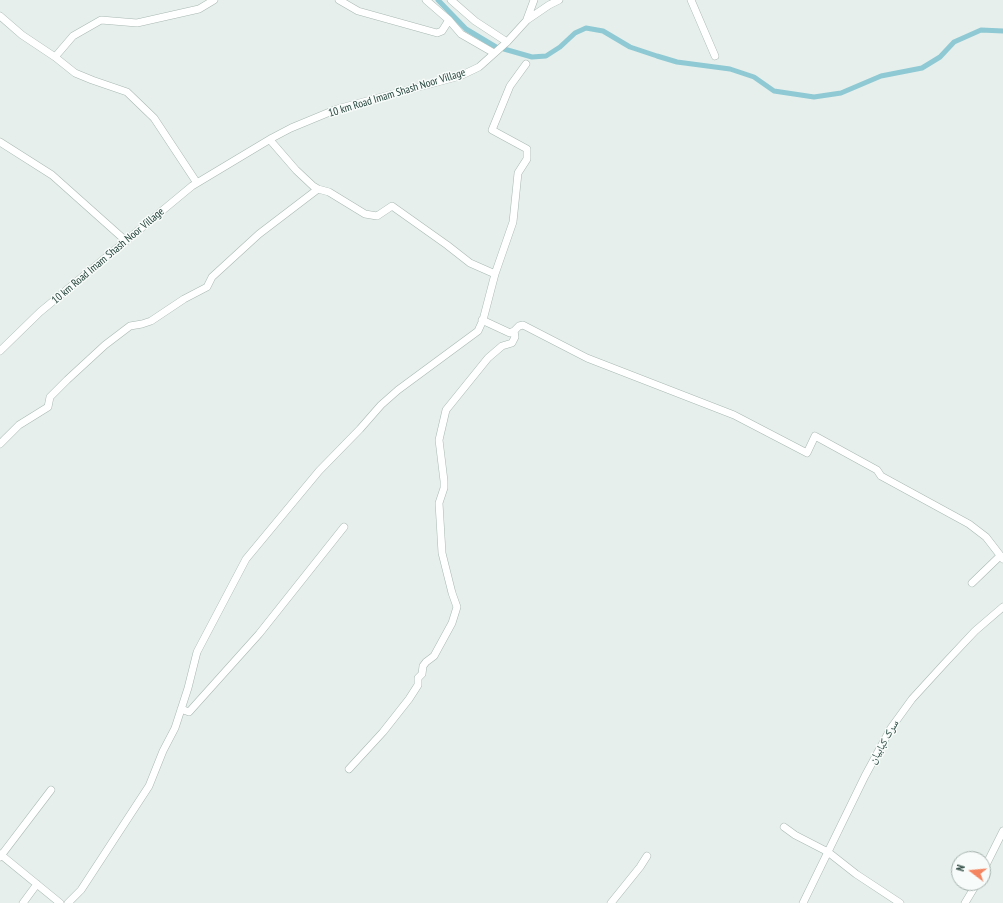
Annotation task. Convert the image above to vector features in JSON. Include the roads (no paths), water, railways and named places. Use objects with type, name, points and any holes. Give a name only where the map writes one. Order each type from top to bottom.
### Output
[{"type":"street","points":[[55,57],[73,36],[101,20],[137,23],[199,9],[214,0]]},
{"type":"street","points":[[339,0],[358,11],[438,33],[442,31],[449,20]]},
{"type":"street","points":[[426,0],[449,20],[461,34],[494,53]]},
{"type":"street","points":[[451,0],[474,21],[507,42]]},
{"type":"street","points":[[527,20],[534,0]]},
{"type":"street","name":"10 km Road Imam Shash Noor Village","points":[[0,351],[40,312],[197,183],[291,128],[337,109],[460,76],[479,67],[507,42],[527,20],[559,0]]},
{"type":"street","points":[[691,0],[716,56]]},
{"type":"street","points":[[0,16],[22,35],[55,57],[75,73],[127,92],[154,118],[197,183]]},
{"type":"street","points":[[68,903],[81,890],[149,786],[163,751],[175,728],[197,652],[246,559],[319,471],[381,405],[398,390],[478,331],[495,274],[513,222],[518,174],[527,159],[527,149],[492,130],[510,86],[526,64]]},
{"type":"street","points":[[270,140],[296,170],[318,189],[329,192],[365,214],[377,216],[392,206],[470,263],[495,274]]},
{"type":"street","points":[[0,142],[52,176],[126,240]]},
{"type":"street","points":[[0,444],[20,425],[48,407],[50,397],[105,345],[130,326],[151,321],[184,299],[207,287],[212,277],[259,234],[318,189]]},
{"type":"street","points":[[482,320],[510,333],[519,326],[524,326],[587,358],[734,415],[807,453],[815,436],[877,470],[881,476],[969,524],[986,538],[1001,557],[972,583]]},
{"type":"street","points":[[349,769],[383,732],[409,699],[418,685],[418,678],[422,674],[423,666],[434,656],[452,623],[458,607],[452,593],[442,553],[440,535],[439,503],[444,488],[444,481],[439,440],[440,434],[446,410],[488,358],[502,346],[512,342],[516,337],[514,331]]},
{"type":"street","points":[[181,709],[189,712],[259,634],[344,527]]},
{"type":"street","name":"سرک کبابیان","points":[[803,903],[865,776],[891,728],[912,700],[944,664],[976,631],[1003,607]]},
{"type":"street","points":[[51,790],[0,855],[60,903]]},
{"type":"street","points":[[784,827],[795,835],[828,852],[856,874],[900,903]]},
{"type":"street","points":[[991,855],[1003,831]]},
{"type":"street","points":[[611,903],[647,856]]},
{"type":"street","points":[[23,903],[37,884]]},
{"type":"street","points":[[965,903],[972,891]]},
{"type":"waterway","points":[[438,0],[466,29],[496,47]]},
{"type":"waterway","points":[[504,49],[532,57],[546,56],[560,47],[575,33],[586,28],[603,31],[630,47],[657,56],[677,62],[730,69],[754,77],[774,91],[814,97],[841,93],[881,76],[922,68],[940,57],[954,42],[981,30],[1003,31]]}]
